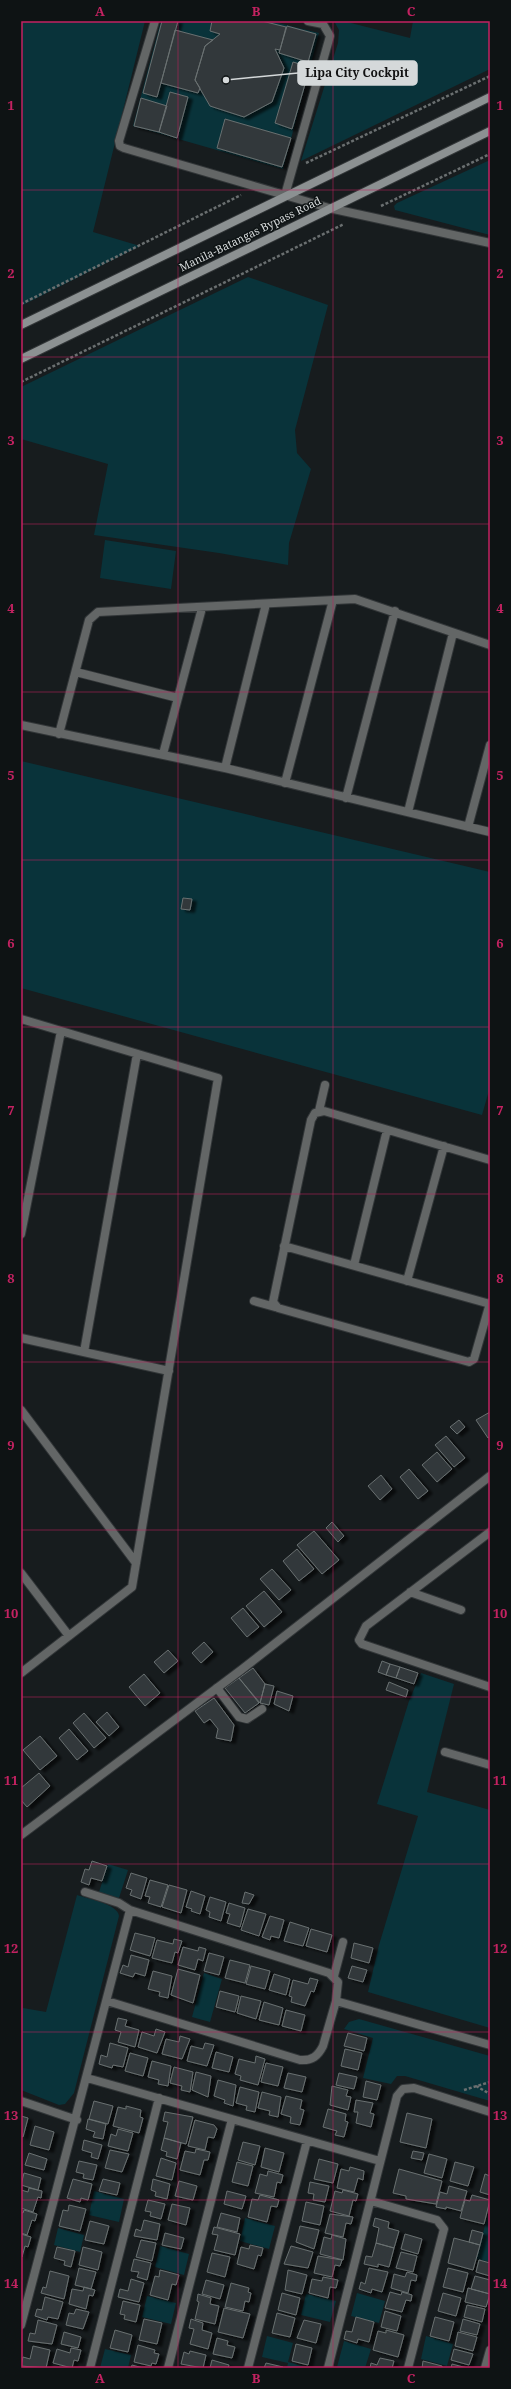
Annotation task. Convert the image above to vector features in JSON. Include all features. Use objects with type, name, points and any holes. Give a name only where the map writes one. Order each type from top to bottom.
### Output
[{"type":"main road","name":"Manila-Batangas Bypass Road","points":[[21,325],[285,195],[490,97]]},
{"type":"main road","name":"Manila-Batangas Bypass Road","points":[[21,359],[490,131]]},
{"type":"street","points":[[155,21],[119,141],[120,146],[329,208],[490,243]]},
{"type":"street","points":[[285,195],[330,36],[323,24],[308,21]]},
{"type":"street","points":[[59,734],[89,620],[95,613],[355,599],[395,611],[490,646]]},
{"type":"street","points":[[285,783],[334,600]]},
{"type":"street","points":[[225,768],[266,604]]},
{"type":"street","points":[[163,754],[202,608]]},
{"type":"street","points":[[346,798],[395,611]]},
{"type":"street","points":[[408,812],[453,633]]},
{"type":"street","points":[[76,672],[178,698]]},
{"type":"street","points":[[21,725],[225,768],[490,832]]},
{"type":"street","points":[[468,827],[490,745]]},
{"type":"street","points":[[21,1019],[218,1078],[132,1587],[21,1673]]},
{"type":"street","points":[[21,1234],[61,1031]]},
{"type":"street","points":[[84,1352],[137,1054]]},
{"type":"street","points":[[319,1111],[325,1086]]},
{"type":"street","points":[[276,1307],[273,1302],[284,1246],[311,1120],[315,1113],[324,1111],[490,1160]]},
{"type":"street","points":[[354,1266],[387,1130]]},
{"type":"street","points":[[407,1281],[444,1146]]},
{"type":"street","points":[[254,1301],[469,1362],[474,1360],[490,1304],[284,1246]]},
{"type":"street","points":[[21,1338],[169,1372]]},
{"type":"street","points":[[21,1410],[136,1563]]},
{"type":"street","points":[[21,1835],[216,1688],[490,1476]]},
{"type":"street","points":[[490,1532],[363,1628],[359,1640],[361,1643],[490,1687]]},
{"type":"street","points":[[21,1573],[69,1636]]},
{"type":"street","points":[[410,1592],[461,1610]]},
{"type":"street","points":[[216,1688],[239,1717],[247,1719],[262,1709]]},
{"type":"street","points":[[445,1752],[490,1765]]},
{"type":"street","points":[[85,1892],[119,1903],[130,1910],[323,1970],[334,1976],[339,1985],[324,2046],[314,2058],[307,2060],[107,2001]]},
{"type":"street","points":[[21,2325],[130,1910]]},
{"type":"street","points":[[334,1976],[343,1942]]},
{"type":"street","points":[[336,2001],[490,2045]]},
{"type":"street","points":[[87,2078],[380,2161]]},
{"type":"street","points":[[328,2368],[395,2101],[401,2091],[408,2088],[414,2088],[490,2112]]},
{"type":"street","points":[[90,2368],[159,2098]]},
{"type":"street","points":[[21,2101],[76,2120]]},
{"type":"street","points":[[168,2368],[232,2119]]},
{"type":"street","points":[[248,2368],[307,2141]]},
{"type":"street","points":[[371,2201],[437,2220],[444,2229],[408,2368]]},
{"type":"street","points":[[485,2368],[490,2350]]},
{"type":"path","points":[[21,382],[490,154]]},
{"type":"path","points":[[447,2099],[451,2090],[490,2082]]},
{"type":"path","points":[[476,2086],[490,2094]]},
{"type":"shaded area","points":[[21,21],[145,21],[93,232],[140,246],[21,306]]},
{"type":"shaded area","points":[[161,21],[270,21],[319,33],[283,169],[133,126]]},
{"type":"shaded area","points":[[334,21],[343,21],[410,38],[413,21],[490,21],[490,69],[301,161],[338,43],[339,30]]},
{"type":"shaded area","points":[[490,160],[490,235],[395,210],[394,206],[397,203]]},
{"type":"shaded area","points":[[248,277],[328,305],[295,430],[297,453],[311,469],[289,543],[288,565],[219,553],[94,535],[108,464],[21,439],[21,387]]},
{"type":"shaded area","points":[[105,540],[176,551],[171,589],[100,578]]},
{"type":"shaded area","points":[[21,761],[490,872],[490,1087],[482,1115],[21,988]]},
{"type":"shaded area","points":[[421,1673],[454,1684],[427,1792],[490,1810],[490,2028],[368,1992],[379,1945],[418,1816],[377,1804],[409,1701]]},
{"type":"shaded area","points":[[108,1864],[128,1870],[119,1898],[99,1892]]},
{"type":"shaded area","points":[[77,1895],[95,1900],[114,1908],[119,1916],[74,2093],[65,2104],[59,2105],[21,2090],[21,2015],[23,2008],[46,2012]]},
{"type":"shaded area","points":[[204,1973],[222,1979],[210,2022],[192,2017]]},
{"type":"shaded area","points":[[359,2019],[490,2056],[490,2101],[405,2076],[397,2076],[391,2084],[363,2078],[373,2038],[344,2029],[349,2022]]},
{"type":"shaded area","points":[[94,2191],[124,2199],[119,2222],[89,2215]]},
{"type":"shaded area","points":[[490,2207],[490,2262],[476,2259]]},
{"type":"shaded area","points":[[245,2218],[275,2226],[269,2249],[240,2241]]},
{"type":"shaded area","points":[[58,2228],[84,2235],[80,2252],[54,2245]]},
{"type":"shaded area","points":[[160,2246],[189,2254],[184,2275],[155,2267]]},
{"type":"shaded area","points":[[357,2293],[385,2301],[379,2323],[351,2316]]},
{"type":"shaded area","points":[[306,2294],[336,2301],[330,2322],[301,2315]]},
{"type":"shaded area","points":[[147,2296],[176,2303],[171,2324],[142,2317]]},
{"type":"shaded area","points":[[267,2336],[293,2343],[288,2362],[310,2368],[287,2368],[288,2363],[262,2357]]},
{"type":"shaded area","points":[[426,2336],[453,2344],[447,2366],[421,2359]]},
{"type":"shaded area","points":[[344,2341],[371,2349],[365,2368],[337,2367]]},
{"type":"shaded area","points":[[105,2349],[131,2355],[128,2368],[100,2368]]},
{"type":"building","points":[[162,21],[178,21],[157,97],[143,93]]},
{"type":"building","points":[[212,21],[262,21],[286,27],[280,50],[275,49],[284,68],[272,102],[244,117],[210,106],[195,80],[205,46],[220,34],[210,31]]},
{"type":"building","points":[[287,26],[316,34],[308,62],[279,53]]},
{"type":"building","points":[[175,30],[213,40],[205,46],[195,80],[200,88],[198,93],[161,83]]},
{"type":"building","points":[[293,62],[310,67],[292,129],[275,123]]},
{"type":"building","points":[[170,92],[188,97],[177,138],[159,132]]},
{"type":"building","points":[[141,98],[167,106],[159,132],[134,126]]},
{"type":"building","points":[[225,119],[291,138],[282,167],[217,148]]},
{"type":"building","points":[[183,898],[192,899],[190,910],[181,909]]},
{"type":"building","points":[[490,1412],[490,1437],[488,1438],[476,1420]]},
{"type":"building","points":[[459,1420],[465,1427],[457,1434],[450,1427]]},
{"type":"building","points":[[446,1436],[465,1458],[454,1467],[435,1445]]},
{"type":"building","points":[[437,1452],[452,1469],[437,1482],[422,1465]]},
{"type":"building","points":[[409,1469],[428,1491],[418,1499],[400,1477]]},
{"type":"building","points":[[381,1475],[392,1489],[380,1500],[368,1486]]},
{"type":"building","points":[[332,1522],[344,1536],[338,1542],[326,1528]]},
{"type":"building","points":[[314,1531],[339,1560],[322,1574],[297,1545]]},
{"type":"building","points":[[297,1549],[314,1569],[299,1581],[283,1561]]},
{"type":"building","points":[[272,1569],[291,1590],[279,1600],[260,1579]]},
{"type":"building","points":[[264,1591],[282,1612],[264,1627],[246,1606]]},
{"type":"building","points":[[243,1608],[259,1627],[247,1637],[231,1618]]},
{"type":"building","points":[[204,1642],[213,1652],[201,1663],[192,1653]]},
{"type":"building","points":[[168,1650],[178,1661],[164,1673],[154,1662]]},
{"type":"building","points":[[382,1661],[390,1664],[386,1675],[378,1672]]},
{"type":"building","points":[[390,1664],[400,1667],[396,1678],[386,1675]]},
{"type":"building","points":[[400,1667],[418,1673],[414,1684],[396,1678]]},
{"type":"building","points":[[253,1668],[265,1684],[260,1703],[239,1678]]},
{"type":"building","points":[[144,1674],[160,1693],[145,1706],[129,1687]]},
{"type":"building","points":[[239,1678],[259,1703],[245,1713],[225,1688]]},
{"type":"building","points":[[389,1682],[408,1690],[406,1697],[386,1690]]},
{"type":"building","points":[[265,1684],[274,1686],[269,1705],[260,1703]]},
{"type":"building","points":[[277,1691],[293,1696],[289,1711],[274,1704]]},
{"type":"building","points":[[214,1698],[234,1725],[231,1741],[216,1738],[218,1729],[210,1719],[204,1723],[195,1711]]},
{"type":"building","points":[[107,1712],[119,1727],[109,1736],[96,1722]]},
{"type":"building","points":[[84,1713],[106,1738],[94,1748],[73,1723]]},
{"type":"building","points":[[69,1729],[88,1751],[77,1760],[59,1738]]},
{"type":"building","points":[[40,1736],[57,1756],[40,1770],[23,1750]]},
{"type":"building","points":[[39,1773],[50,1786],[27,1807],[21,1800],[21,1788]]},
{"type":"building","points":[[92,1861],[107,1866],[102,1881],[91,1878],[89,1885],[81,1882],[85,1869],[89,1870]]},
{"type":"building","points":[[131,1873],[147,1878],[141,1899],[130,1895],[132,1890],[126,1888]]},
{"type":"building","points":[[150,1880],[168,1885],[161,1907],[148,1903],[150,1897],[145,1896]]},
{"type":"building","points":[[169,1885],[187,1890],[181,1913],[162,1907]]},
{"type":"building","points":[[191,1891],[205,1896],[200,1914],[191,1911],[192,1909],[186,1907]]},
{"type":"building","points":[[245,1892],[254,1895],[249,1904],[242,1903]]},
{"type":"building","points":[[210,1897],[226,1902],[221,1921],[209,1917],[210,1912],[206,1910]]},
{"type":"building","points":[[229,1903],[245,1908],[240,1927],[227,1923],[230,1914],[226,1913]]},
{"type":"building","points":[[248,1909],[266,1914],[259,1936],[241,1930]]},
{"type":"building","points":[[270,1916],[284,1920],[279,1938],[271,1936],[270,1940],[262,1937]]},
{"type":"building","points":[[290,1922],[309,1928],[303,1946],[284,1941]]},
{"type":"building","points":[[311,1929],[332,1935],[327,1952],[306,1946]]},
{"type":"building","points":[[135,1933],[155,1938],[150,1956],[130,1950]]},
{"type":"building","points":[[174,1939],[182,1941],[178,1953],[175,1952],[172,1963],[152,1958],[157,1940],[173,1944]]},
{"type":"building","points":[[354,1943],[373,1948],[369,1963],[351,1958]]},
{"type":"building","points":[[183,1947],[198,1951],[199,1947],[206,1949],[203,1961],[198,1959],[195,1970],[178,1965]]},
{"type":"building","points":[[209,1953],[224,1957],[219,1975],[204,1971]]},
{"type":"building","points":[[131,1955],[149,1960],[145,1976],[135,1973],[133,1977],[120,1973],[123,1965],[128,1967]]},
{"type":"building","points":[[230,1960],[250,1965],[245,1983],[225,1978]]},
{"type":"building","points":[[251,1966],[270,1971],[265,1989],[246,1984]]},
{"type":"building","points":[[352,1966],[367,1970],[363,1982],[348,1978]]},
{"type":"building","points":[[178,1969],[200,1975],[193,2003],[171,1995]]},
{"type":"building","points":[[153,1971],[172,1976],[168,1998],[159,1996],[160,1992],[148,1989]]},
{"type":"building","points":[[274,1974],[290,1979],[286,1995],[269,1990]]},
{"type":"building","points":[[310,1978],[318,1980],[314,1992],[311,1991],[305,2006],[291,2002],[292,1997],[289,1996],[293,1980],[308,1984]]},
{"type":"building","points":[[220,1991],[239,1996],[235,2012],[216,2007]]},
{"type":"building","points":[[241,1996],[261,2001],[256,2019],[237,2013]]},
{"type":"building","points":[[264,2002],[283,2008],[279,2025],[259,2020]]},
{"type":"building","points":[[286,2010],[305,2015],[301,2031],[282,2026]]},
{"type":"building","points":[[118,2018],[127,2020],[125,2026],[139,2030],[135,2047],[118,2042],[121,2032],[115,2030]]},
{"type":"building","points":[[156,2029],[165,2032],[157,2053],[138,2047],[142,2032],[154,2036]]},
{"type":"building","points":[[348,2033],[367,2038],[364,2051],[344,2046]]},
{"type":"building","points":[[180,2036],[190,2039],[182,2059],[162,2054],[166,2039],[179,2042]]},
{"type":"building","points":[[110,2043],[128,2048],[123,2067],[113,2065],[112,2068],[99,2064],[101,2055],[107,2057]]},
{"type":"building","points":[[205,2043],[214,2045],[207,2066],[187,2061],[191,2046],[203,2049]]},
{"type":"building","points":[[345,2049],[362,2053],[358,2070],[341,2066]]},
{"type":"building","points":[[216,2052],[233,2057],[229,2072],[212,2068]]},
{"type":"building","points":[[130,2053],[148,2058],[143,2076],[125,2071]]},
{"type":"building","points":[[256,2056],[265,2059],[258,2085],[240,2080],[241,2076],[235,2074],[239,2059],[255,2063]]},
{"type":"building","points":[[152,2061],[171,2066],[168,2086],[158,2084],[159,2080],[148,2077]]},
{"type":"building","points":[[266,2063],[283,2067],[278,2086],[261,2082]]},
{"type":"building","points":[[174,2067],[193,2072],[190,2092],[181,2090],[182,2086],[170,2083]]},
{"type":"building","points":[[196,2072],[211,2076],[208,2097],[192,2090]]},
{"type":"building","points":[[288,2073],[306,2077],[302,2092],[284,2088]]},
{"type":"building","points":[[339,2073],[357,2077],[354,2089],[336,2085]]},
{"type":"building","points":[[218,2080],[236,2085],[233,2106],[224,2103],[225,2100],[214,2096]]},
{"type":"building","points":[[366,2081],[381,2085],[377,2100],[363,2097]]},
{"type":"building","points":[[332,2086],[348,2090],[346,2096],[351,2097],[348,2110],[330,2105]]},
{"type":"building","points":[[240,2087],[259,2092],[255,2112],[246,2110],[247,2106],[236,2103]]},
{"type":"building","points":[[262,2092],[281,2097],[278,2117],[269,2115],[270,2111],[258,2108]]},
{"type":"building","points":[[286,2096],[302,2100],[300,2109],[304,2110],[300,2125],[290,2123],[291,2117],[281,2114]]},
{"type":"building","points":[[356,2100],[373,2103],[370,2113],[374,2114],[371,2127],[356,2123],[358,2112],[354,2112]]},
{"type":"building","points":[[94,2101],[113,2106],[108,2124],[89,2119]]},
{"type":"building","points":[[126,2106],[141,2110],[140,2117],[143,2118],[139,2133],[113,2126],[118,2107],[126,2109]]},
{"type":"building","points":[[328,2109],[346,2114],[345,2121],[348,2122],[344,2137],[335,2135],[337,2131],[323,2127]]},
{"type":"building","points":[[165,2112],[193,2117],[186,2144],[164,2138],[168,2122],[163,2121]]},
{"type":"building","points":[[407,2113],[432,2119],[426,2148],[400,2142]]},
{"type":"building","points":[[21,2116],[28,2118],[23,2137],[21,2136]]},
{"type":"building","points":[[88,2119],[106,2124],[103,2139],[93,2137],[95,2132],[86,2129]]},
{"type":"building","points":[[195,2120],[214,2125],[217,2129],[214,2138],[208,2137],[205,2150],[188,2146]]},
{"type":"building","points":[[35,2126],[54,2132],[49,2150],[30,2145]]},
{"type":"building","points":[[118,2129],[133,2133],[128,2151],[108,2146],[111,2134],[116,2136]]},
{"type":"building","points":[[164,2138],[181,2143],[177,2159],[166,2156],[167,2152],[161,2150]]},
{"type":"building","points":[[84,2140],[102,2145],[98,2159],[91,2157],[92,2153],[82,2150]]},
{"type":"building","points":[[243,2142],[260,2146],[255,2165],[238,2160]]},
{"type":"building","points":[[265,2148],[284,2153],[279,2172],[261,2167]]},
{"type":"building","points":[[196,2149],[210,2152],[208,2160],[204,2160],[200,2175],[180,2170],[185,2151],[195,2153]]},
{"type":"building","points":[[110,2150],[129,2154],[122,2172],[105,2168]]},
{"type":"building","points":[[413,2151],[424,2153],[422,2160],[411,2158]]},
{"type":"building","points":[[29,2153],[47,2159],[44,2170],[25,2165]]},
{"type":"building","points":[[429,2154],[447,2159],[442,2178],[424,2173]]},
{"type":"building","points":[[161,2158],[176,2163],[172,2180],[156,2176]]},
{"type":"building","points":[[319,2159],[338,2164],[333,2183],[314,2179]]},
{"type":"building","points":[[79,2161],[97,2165],[93,2180],[83,2178],[84,2174],[76,2172]]},
{"type":"building","points":[[237,2162],[253,2166],[248,2186],[232,2182]]},
{"type":"building","points":[[455,2162],[474,2167],[468,2186],[450,2181]]},
{"type":"building","points":[[350,2167],[364,2171],[363,2180],[358,2178],[354,2192],[337,2188],[341,2169],[349,2171]]},
{"type":"building","points":[[399,2169],[442,2181],[436,2204],[406,2199],[406,2196],[393,2193]]},
{"type":"building","points":[[268,2171],[283,2175],[281,2183],[277,2182],[274,2197],[255,2193],[260,2174],[267,2176]]},
{"type":"building","points":[[24,2173],[41,2178],[38,2190],[21,2185]]},
{"type":"building","points":[[485,2174],[490,2176],[490,2195],[480,2192]]},
{"type":"building","points":[[73,2179],[92,2184],[88,2200],[81,2198],[80,2202],[67,2198]]},
{"type":"building","points":[[103,2179],[120,2183],[117,2195],[99,2191]]},
{"type":"building","points":[[153,2179],[170,2184],[167,2199],[155,2196],[156,2192],[151,2190]]},
{"type":"building","points":[[179,2181],[197,2186],[193,2200],[175,2196]]},
{"type":"building","points":[[310,2182],[329,2186],[325,2202],[313,2200],[314,2194],[308,2193]]},
{"type":"building","points":[[449,2186],[467,2191],[461,2211],[446,2207],[446,2209],[436,2207],[440,2192],[447,2194]]},
{"type":"building","points":[[29,2188],[42,2191],[41,2198],[38,2197],[33,2212],[21,2208],[21,2190],[28,2192]]},
{"type":"building","points":[[343,2190],[358,2194],[356,2201],[353,2200],[349,2216],[330,2211],[335,2191],[342,2193]]},
{"type":"building","points":[[227,2191],[246,2196],[242,2209],[224,2204]]},
{"type":"building","points":[[260,2195],[279,2200],[277,2207],[271,2206],[267,2222],[248,2217],[252,2199],[258,2200]]},
{"type":"building","points":[[472,2195],[490,2200],[484,2224],[460,2218],[465,2200],[470,2201]]},
{"type":"building","points":[[148,2200],[165,2204],[161,2219],[150,2216],[151,2212],[145,2211]]},
{"type":"building","points":[[306,2202],[324,2206],[320,2225],[302,2221]]},
{"type":"building","points":[[172,2204],[190,2208],[186,2225],[168,2220]]},
{"type":"building","points":[[69,2205],[86,2209],[80,2231],[59,2226],[63,2210],[68,2211]]},
{"type":"building","points":[[24,2210],[37,2214],[35,2221],[32,2220],[27,2235],[21,2233],[21,2212],[23,2213]]},
{"type":"building","points":[[221,2213],[240,2218],[237,2232],[217,2227]]},
{"type":"building","points":[[330,2214],[353,2217],[351,2224],[346,2223],[343,2237],[325,2233]]},
{"type":"building","points":[[375,2218],[389,2222],[388,2228],[399,2231],[394,2248],[376,2243],[379,2228],[373,2226]]},
{"type":"building","points":[[144,2220],[160,2224],[157,2240],[134,2236],[136,2229],[141,2231]]},
{"type":"building","points":[[90,2221],[109,2226],[104,2244],[85,2240]]},
{"type":"building","points":[[300,2226],[319,2230],[314,2249],[296,2242]]},
{"type":"building","points":[[214,2227],[240,2234],[235,2255],[214,2250],[218,2235],[212,2234]]},
{"type":"building","points":[[472,2230],[483,2233],[480,2245],[469,2242]]},
{"type":"building","points":[[165,2233],[184,2238],[181,2249],[162,2245]]},
{"type":"building","points":[[21,2234],[31,2237],[28,2247],[25,2246],[22,2257]]},
{"type":"building","points":[[405,2234],[422,2239],[418,2254],[401,2249]]},
{"type":"building","points":[[332,2235],[346,2239],[343,2260],[320,2254],[324,2237],[331,2239]]},
{"type":"building","points":[[454,2238],[480,2245],[473,2270],[448,2263]]},
{"type":"building","points":[[141,2240],[156,2243],[152,2261],[136,2257]]},
{"type":"building","points":[[376,2243],[394,2248],[389,2267],[378,2264],[378,2267],[364,2264],[366,2256],[372,2257]]},
{"type":"building","points":[[250,2245],[263,2248],[261,2256],[258,2255],[254,2269],[237,2264],[241,2247],[249,2249]]},
{"type":"building","points":[[291,2246],[313,2252],[308,2268],[284,2264]]},
{"type":"building","points":[[57,2247],[75,2251],[71,2267],[64,2265],[65,2261],[54,2258]]},
{"type":"building","points":[[83,2247],[102,2252],[98,2270],[79,2265]]},
{"type":"building","points":[[401,2252],[417,2256],[413,2272],[396,2268]]},
{"type":"building","points":[[212,2253],[230,2257],[225,2277],[207,2272]]},
{"type":"building","points":[[318,2256],[342,2260],[340,2266],[335,2265],[332,2277],[314,2273]]},
{"type":"building","points":[[134,2259],[151,2263],[147,2280],[137,2277],[139,2272],[131,2271]]},
{"type":"building","points":[[479,2260],[490,2263],[490,2276],[476,2272]]},
{"type":"building","points":[[79,2268],[96,2272],[91,2289],[75,2285]]},
{"type":"building","points":[[369,2268],[388,2272],[382,2292],[372,2289],[371,2293],[359,2289],[361,2282],[365,2284]]},
{"type":"building","points":[[448,2268],[468,2273],[463,2292],[443,2287]]},
{"type":"building","points":[[160,2270],[179,2275],[176,2285],[172,2284],[168,2300],[150,2295],[155,2276],[159,2277]]},
{"type":"building","points":[[288,2270],[307,2275],[302,2294],[285,2290]]},
{"type":"building","points":[[50,2271],[69,2276],[64,2299],[41,2293],[43,2287],[46,2288]]},
{"type":"building","points":[[407,2272],[417,2275],[416,2281],[411,2280],[408,2293],[391,2288],[394,2274],[405,2277]]},
{"type":"building","points":[[475,2276],[490,2280],[490,2294],[471,2289]]},
{"type":"building","points":[[323,2277],[338,2280],[336,2288],[330,2287],[328,2298],[309,2293],[312,2279],[322,2281]]},
{"type":"building","points":[[131,2279],[144,2283],[139,2302],[118,2297],[120,2289],[128,2291]]},
{"type":"building","points":[[206,2280],[224,2285],[220,2299],[202,2294]]},
{"type":"building","points":[[231,2283],[249,2288],[248,2292],[251,2293],[249,2302],[245,2301],[243,2311],[225,2307]]},
{"type":"building","points":[[84,2287],[95,2290],[93,2296],[89,2295],[86,2309],[69,2304],[72,2289],[83,2291]]},
{"type":"building","points":[[468,2288],[490,2294],[486,2307],[465,2302]]},
{"type":"building","points":[[390,2292],[401,2295],[402,2292],[412,2295],[411,2301],[406,2300],[402,2312],[385,2308]]},
{"type":"building","points":[[282,2293],[300,2298],[296,2315],[278,2310]]},
{"type":"building","points":[[443,2293],[461,2298],[456,2316],[438,2311]]},
{"type":"building","points":[[198,2294],[211,2298],[210,2304],[219,2306],[215,2324],[195,2319],[199,2302],[197,2301]]},
{"type":"building","points":[[45,2297],[63,2302],[58,2319],[48,2317],[47,2320],[35,2316],[37,2309],[42,2310]]},
{"type":"building","points":[[123,2301],[140,2305],[136,2322],[124,2319],[125,2315],[120,2314]]},
{"type":"building","points":[[467,2305],[485,2309],[482,2322],[464,2317]]},
{"type":"building","points":[[224,2308],[250,2314],[243,2338],[218,2332]]},
{"type":"building","points":[[76,2309],[89,2312],[83,2329],[66,2325],[69,2313],[74,2314]]},
{"type":"building","points":[[385,2311],[401,2316],[397,2331],[381,2327]]},
{"type":"building","points":[[277,2313],[295,2318],[290,2337],[272,2333]]},
{"type":"building","points":[[356,2317],[374,2322],[369,2342],[358,2339],[357,2343],[344,2339],[346,2331],[352,2332]]},
{"type":"building","points":[[435,2317],[454,2322],[449,2341],[430,2336]]},
{"type":"building","points":[[144,2319],[162,2323],[157,2344],[139,2340]]},
{"type":"building","points":[[191,2319],[203,2323],[202,2330],[212,2333],[208,2349],[190,2344],[194,2329],[189,2328]]},
{"type":"building","points":[[463,2319],[480,2324],[477,2335],[460,2331]]},
{"type":"building","points":[[38,2320],[57,2325],[52,2344],[28,2341],[30,2333],[35,2334]]},
{"type":"building","points":[[304,2320],[321,2324],[316,2343],[297,2338]]},
{"type":"building","points":[[115,2330],[132,2335],[128,2352],[110,2348]]},
{"type":"building","points":[[386,2330],[404,2335],[398,2357],[373,2350],[378,2331],[386,2333]]},
{"type":"building","points":[[64,2332],[81,2337],[78,2348],[61,2344]]},
{"type":"building","points":[[458,2332],[477,2337],[473,2351],[455,2346]]},
{"type":"building","points":[[217,2338],[228,2341],[227,2345],[235,2347],[232,2358],[213,2354]]},
{"type":"building","points":[[296,2344],[312,2348],[308,2365],[292,2361]]},
{"type":"building","points":[[138,2345],[155,2350],[154,2353],[159,2354],[156,2364],[152,2363],[151,2366],[134,2362]]},
{"type":"building","points":[[33,2346],[50,2350],[46,2368],[21,2366],[23,2357],[30,2359]]},
{"type":"building","points":[[71,2348],[81,2350],[78,2361],[74,2360],[72,2368],[53,2363],[57,2349],[70,2353]]},
{"type":"building","points":[[454,2349],[473,2354],[469,2365],[451,2360]]},
{"type":"building","points":[[190,2351],[206,2355],[203,2368],[181,2364],[184,2352],[189,2354]]},
{"type":"building","points":[[380,2358],[394,2361],[392,2368],[370,2368],[371,2363],[377,2365]]},
{"type":"building","points":[[212,2360],[229,2365],[228,2368],[210,2368]]},
{"type":"building","points":[[423,2361],[442,2366],[442,2368],[422,2368]]},
{"type":"building","points":[[266,2363],[283,2367],[264,2368]]},
{"type":"building","points":[[452,2364],[467,2368],[451,2368]]},
{"type":"building","points":[[132,2365],[143,2368],[131,2368]]},
{"type":"place","name":"Lipa City Cockpit","points":[[226,80]]}]
